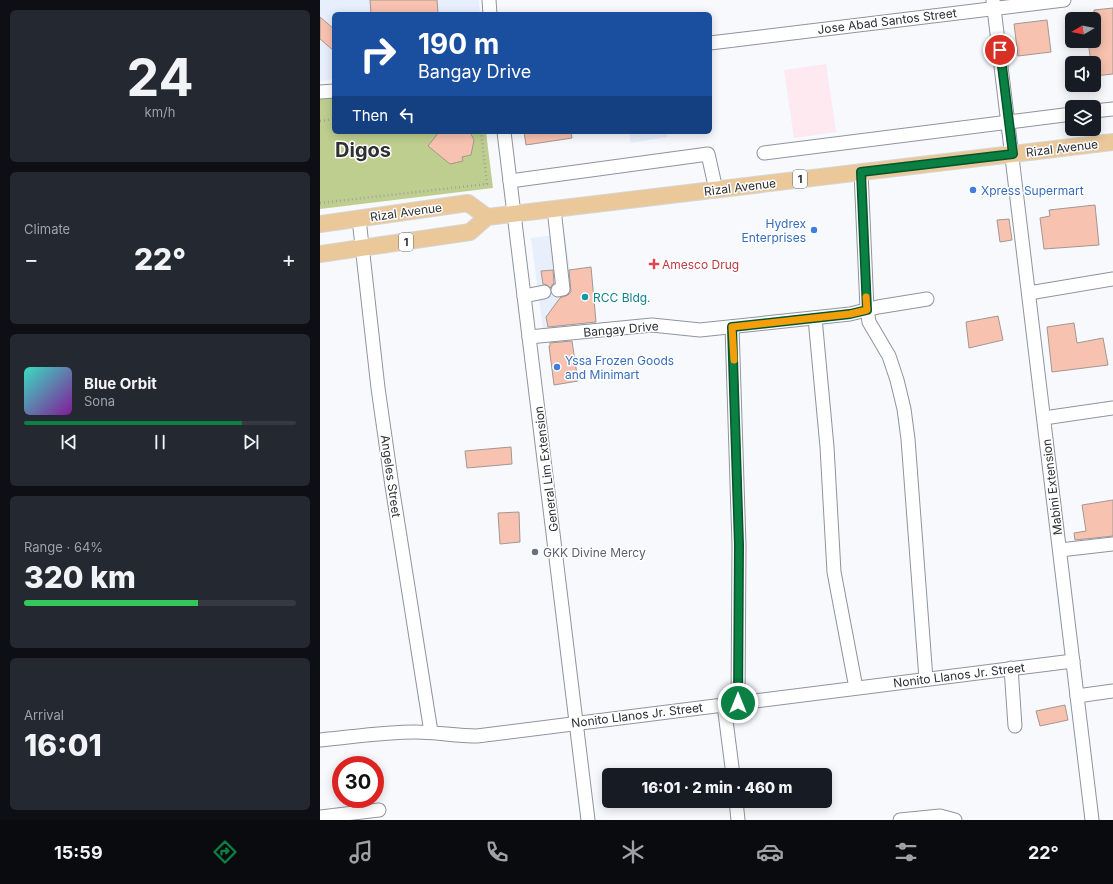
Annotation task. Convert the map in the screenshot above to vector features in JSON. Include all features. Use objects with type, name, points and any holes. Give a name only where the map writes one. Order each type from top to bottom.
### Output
[{"type":"main road","name":"Rizal Avenue","points":[[320,224],[468,204],[487,217],[1113,142]]},
{"type":"main road","name":"1","points":[[320,254],[363,249],[470,232],[487,217]]},
{"type":"street","points":[[488,0],[490,12]]},
{"type":"street","name":"Jose Abad Santos Street","points":[[712,43],[994,4],[1064,0]]},
{"type":"street","name":"Mabini Extension","points":[[994,4],[1092,820]]},
{"type":"street","points":[[320,92],[332,91]]},
{"type":"street","points":[[1101,110],[1113,109]]},
{"type":"street","points":[[764,152],[1065,115]]},
{"type":"street","name":"General Lim Extension","points":[[504,134],[588,820]]},
{"type":"street","points":[[510,181],[708,154],[716,190]]},
{"type":"street","points":[[861,172],[867,310],[869,322],[889,356],[897,380],[905,416],[908,439],[926,679]]},
{"type":"street","points":[[554,209],[563,289],[558,290]]},
{"type":"street","name":"Angeles Street","points":[[359,219],[378,388],[431,732]]},
{"type":"street","points":[[1029,293],[1113,279]]},
{"type":"street","points":[[524,296],[544,292]]},
{"type":"street","name":"Bangay Drive","points":[[530,337],[652,325],[700,330],[732,327],[850,314],[927,299]]},
{"type":"street","points":[[815,318],[827,447],[834,572],[856,688]]},
{"type":"street","points":[[732,327],[739,537],[738,703]]},
{"type":"street","points":[[1044,418],[1113,408]]},
{"type":"street","points":[[1060,550],[1113,544]]},
{"type":"street","name":"Nonito Llanos Jr. Street","points":[[320,740],[392,733],[431,732],[460,736],[477,736],[1073,661]]},
{"type":"street","points":[[1011,668],[1015,726]]},
{"type":"street","points":[[1077,696],[1113,691]]},
{"type":"street","points":[[724,704],[732,768]]},
{"type":"street","points":[[737,808],[738,820]]},
{"type":"street","points":[[320,816],[379,810]]},
{"type":"street","points":[[900,820],[940,816],[955,820]]},
{"type":"path","points":[[320,121],[332,119]]},
{"type":"path","points":[[320,204],[487,184],[480,134]]},
{"type":"shaded area","points":[[320,0],[479,0],[480,12],[332,12],[332,79],[320,81]]},
{"type":"shaded area","points":[[826,64],[836,132],[794,138],[784,70]]},
{"type":"shaded area","points":[[629,134],[667,134],[667,137],[631,143]]},
{"type":"shaded area","points":[[565,234],[577,324],[543,329],[531,238]]},
{"type":"green space","points":[[332,97],[332,134],[486,134],[493,188],[320,209],[320,99]]},
{"type":"building","points":[[370,0],[437,0],[438,12],[371,12]]},
{"type":"building","points":[[1113,8],[1113,74],[1101,75],[1101,56],[1090,56],[1089,48],[1101,48],[1101,12],[1094,12],[1094,10]]},
{"type":"building","points":[[320,17],[332,27],[332,49],[320,39]]},
{"type":"building","points":[[1047,20],[1051,52],[1018,56],[1014,24]]},
{"type":"building","points":[[437,134],[471,134],[474,140],[471,155],[462,157],[463,161],[450,164],[428,146]]},
{"type":"building","points":[[524,134],[571,134],[572,138],[526,145]]},
{"type":"building","points":[[1095,205],[1099,245],[1044,249],[1040,218],[1050,216],[1049,210]]},
{"type":"building","points":[[1009,219],[1012,240],[1000,242],[997,220]]},
{"type":"building","points":[[591,267],[596,322],[548,327],[546,317],[560,298],[571,292],[569,270]]},
{"type":"building","points":[[553,270],[554,283],[550,288],[543,284],[541,271]]},
{"type":"building","points":[[998,316],[1003,340],[969,348],[966,322]]},
{"type":"building","points":[[1074,323],[1077,343],[1103,338],[1108,365],[1052,372],[1047,327]]},
{"type":"building","points":[[572,341],[578,381],[554,385],[549,346],[550,343]]},
{"type":"building","points":[[511,447],[512,464],[467,468],[465,451]]},
{"type":"building","points":[[1113,500],[1113,536],[1075,540],[1074,533],[1086,531],[1082,505]]},
{"type":"building","points":[[519,512],[520,542],[500,544],[498,513]]},
{"type":"building","points":[[1065,705],[1068,720],[1040,726],[1036,711]]},
{"type":"slow traffic","points":[[734,360],[732,327],[850,314],[867,310],[866,297]]},
{"type":"place","name":"Xpress Supermart","points":[[973,190]]},
{"type":"place","name":"Hydrex Enterprises","points":[[814,230]]},
{"type":"place","name":"Amesco Drug","points":[[654,264]]},
{"type":"place","name":"RCC Bldg.","points":[[585,297]]},
{"type":"place","name":"Yssa Frozen Goods and Minimart","points":[[557,367]]},
{"type":"place","name":"GKK Divine Mercy","points":[[535,552]]},
{"type":"district","name":"Digos","points":[[363,150]]},
{"type":"route","points":[[738,703],[739,545],[732,327],[850,314],[867,310],[861,172],[1013,154],[1000,50]]}]
